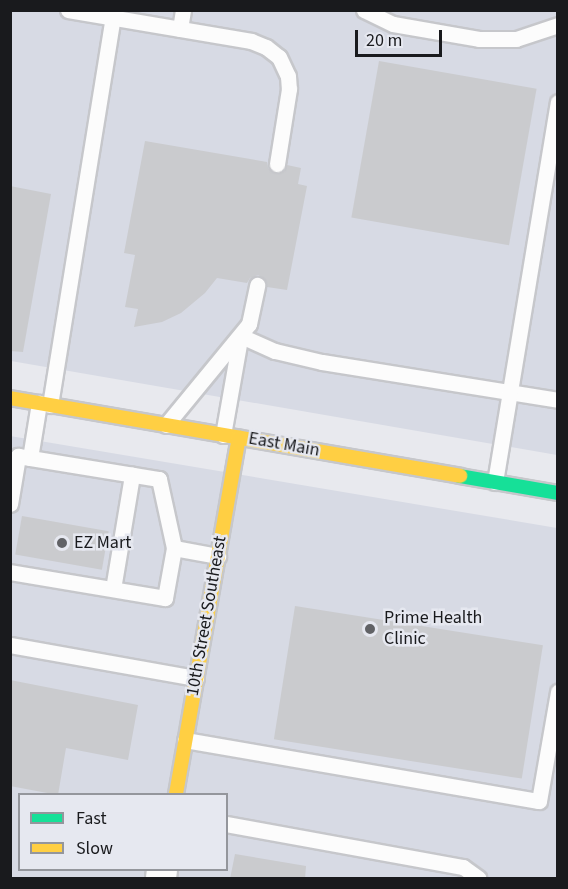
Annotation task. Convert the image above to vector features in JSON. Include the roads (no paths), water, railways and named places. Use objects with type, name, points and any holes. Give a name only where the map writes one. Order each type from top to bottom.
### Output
[{"type":"main road","name":"East Main","points":[[10,398],[558,493]]},
{"type":"main road","name":"10th Street Southeast","points":[[176,793],[239,438]]},
{"type":"lane","points":[[68,10],[251,41],[279,57],[288,76],[289,89],[277,164]]},
{"type":"lane","points":[[180,29],[183,10]]},
{"type":"lane","points":[[363,10],[393,24],[479,39],[516,39],[558,25]]},
{"type":"lane","points":[[30,458],[44,404],[113,18]]},
{"type":"lane","points":[[495,482],[551,184],[558,102]]},
{"type":"lane","points":[[166,425],[249,324],[256,285]]},
{"type":"lane","points":[[241,336],[274,351],[322,362],[558,400]]},
{"type":"lane","points":[[223,435],[241,336]]},
{"type":"lane","points":[[10,504],[18,456],[159,479],[174,548],[165,598],[10,572]]},
{"type":"lane","points":[[113,589],[132,475]]},
{"type":"lane","points":[[174,548],[218,556]]},
{"type":"lane","points":[[10,645],[196,678]]},
{"type":"lane","points":[[185,740],[539,801],[558,692]]},
{"type":"lane","points":[[228,824],[463,867],[478,879]]},
{"type":"place","name":"EZ Mart","points":[[62,543]]},
{"type":"place","name":"Prime Health Clinic","points":[[370,629]]}]
